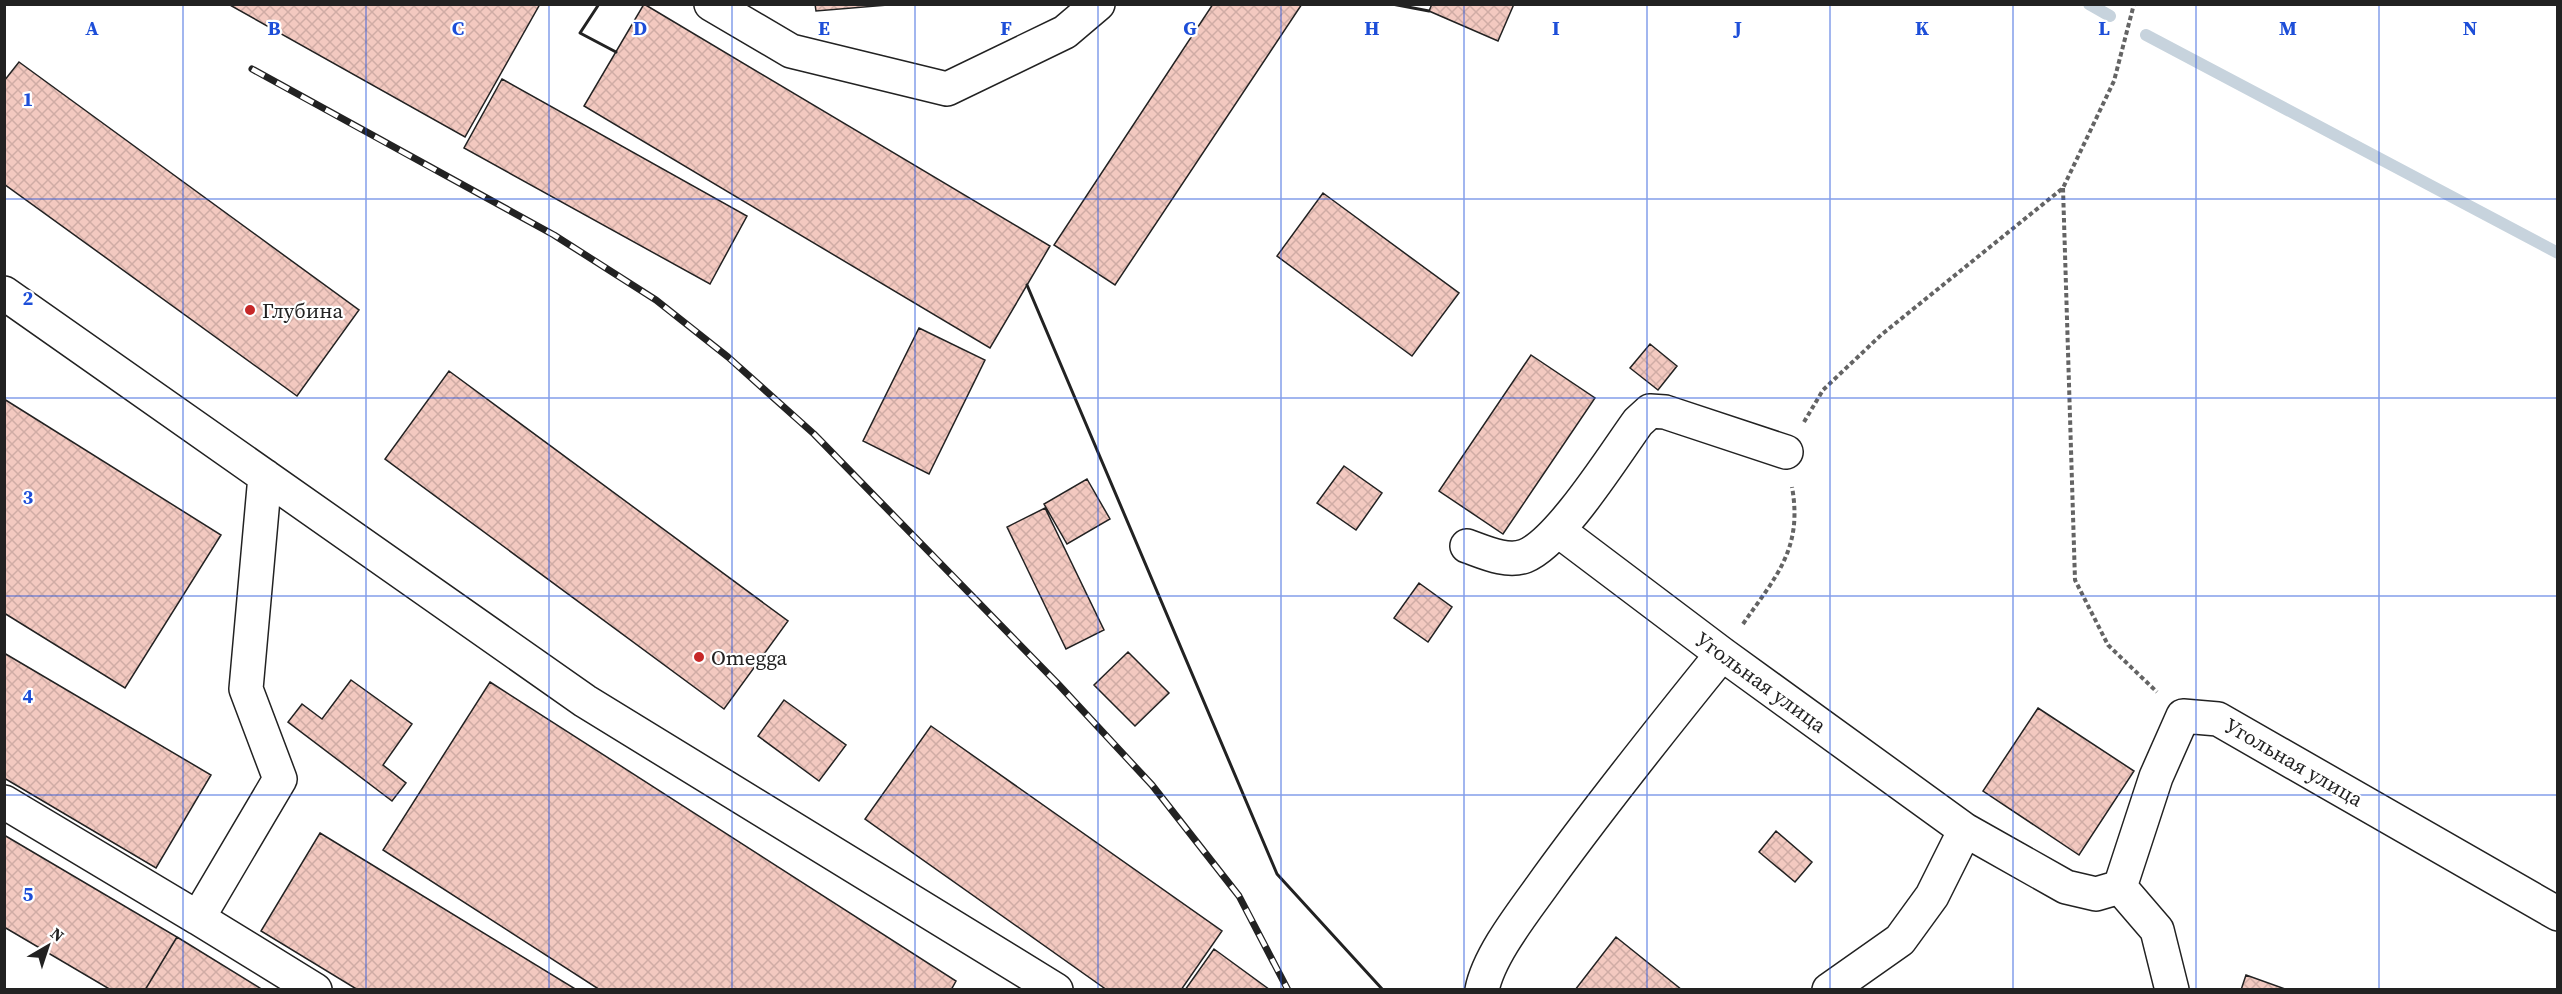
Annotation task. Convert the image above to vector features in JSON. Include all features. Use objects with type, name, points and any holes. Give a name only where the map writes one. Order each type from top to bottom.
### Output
[{"type":"street","points":[[711,4],[791,51],[947,89],[1065,32],[1098,4]]},
{"type":"street","points":[[4,293],[585,701],[1056,990]]},
{"type":"street","points":[[1467,546],[1496,556],[1525,556],[1559,531],[1638,422],[1650,411],[1665,412],[1786,452]]},
{"type":"street","points":[[198,918],[280,779],[246,689],[265,476]]},
{"type":"street","name":"Угольная улица","points":[[1559,531],[1722,654],[1965,830],[2066,887],[2096,894],[2120,887]]},
{"type":"street","points":[[1482,990],[1503,942],[1539,890],[1604,800],[1722,654]]},
{"type":"street","points":[[2172,990],[2157,930],[2120,887],[2156,777],[2183,717]]},
{"type":"street","name":"Угольная улица","points":[[2183,717],[2218,719],[2558,914]]},
{"type":"street","points":[[4,802],[315,990]]},
{"type":"street","points":[[1829,990],[1900,940],[1932,896],[1965,830]]},
{"type":"path","points":[[1722,654],[1786,560],[1792,539],[1796,505],[1786,452],[1823,390],[1872,342],[2063,188],[2114,81],[2134,4]]},
{"type":"path","points":[[2063,188],[2075,580],[2108,645],[2183,717]]},
{"type":"building","points":[[228,4],[540,4],[465,137]]},
{"type":"building","points":[[644,4],[1050,246],[990,348],[584,106]]},
{"type":"building","points":[[815,4],[900,4],[816,11]]},
{"type":"building","points":[[1213,4],[1302,4],[1115,285],[1054,245]]},
{"type":"building","points":[[1432,4],[1514,4],[1498,41],[1429,11]]},
{"type":"building","points":[[19,62],[359,310],[297,396],[4,184],[4,81]]},
{"type":"building","points":[[502,79],[747,216],[710,284],[464,148]]},
{"type":"building","points":[[1323,193],[1459,293],[1412,356],[1277,256]]},
{"type":"building","points":[[919,328],[985,360],[929,474],[863,441]]},
{"type":"building","points":[[1650,344],[1677,366],[1658,390],[1630,368]]},
{"type":"building","points":[[1531,355],[1595,398],[1503,534],[1439,491]]},
{"type":"building","points":[[449,371],[788,621],[724,709],[385,459]]},
{"type":"building","points":[[4,399],[221,535],[125,688],[4,613]]},
{"type":"building","points":[[1344,466],[1382,493],[1356,530],[1317,503]]},
{"type":"building","points":[[1087,479],[1110,519],[1067,544],[1044,504]]},
{"type":"building","points":[[1045,508],[1104,630],[1066,649],[1007,527]]},
{"type":"building","points":[[1419,583],[1452,607],[1428,642],[1394,618]]},
{"type":"building","points":[[1128,652],[1169,693],[1135,726],[1094,685]]},
{"type":"building","points":[[4,653],[211,775],[156,868],[4,778]]},
{"type":"building","points":[[351,680],[412,724],[383,765],[406,783],[392,801],[288,722],[302,704],[322,719]]},
{"type":"building","points":[[490,682],[956,981],[951,990],[600,990],[383,850]]},
{"type":"building","points":[[784,700],[846,745],[819,781],[758,736]]},
{"type":"building","points":[[2038,708],[2134,771],[2079,855],[1983,791]]},
{"type":"building","points":[[931,726],[1222,931],[1181,990],[1107,990],[865,819]]},
{"type":"building","points":[[1776,831],[1812,862],[1795,882],[1759,852]]},
{"type":"building","points":[[320,833],[577,990],[358,990],[261,931]]},
{"type":"building","points":[[4,835],[177,937],[145,990],[111,990],[4,927]]},
{"type":"building","points":[[177,937],[263,990],[145,990]]},
{"type":"building","points":[[1616,937],[1682,990],[1575,990]]},
{"type":"building","points":[[1214,949],[1270,990],[1185,990]]},
{"type":"building","points":[[2246,975],[2288,990],[2241,990]]},
{"type":"waterway","points":[[2089,4],[2110,16]]},
{"type":"waterway","points":[[2146,35],[2558,253]]},
{"type":"railway","points":[[252,69],[554,235],[656,300],[728,357],[814,434],[1058,684],[1152,785],[1239,896],[1288,990]]},
{"type":"wall","points":[[599,4],[580,33],[616,52]]},
{"type":"wall","points":[[1392,4],[1429,11]]},
{"type":"wall","points":[[1027,285],[1277,874],[1383,990]]},
{"type":"place","name":"Глубина","points":[[250,310]]},
{"type":"place","name":"Omegga","points":[[699,657]]}]
